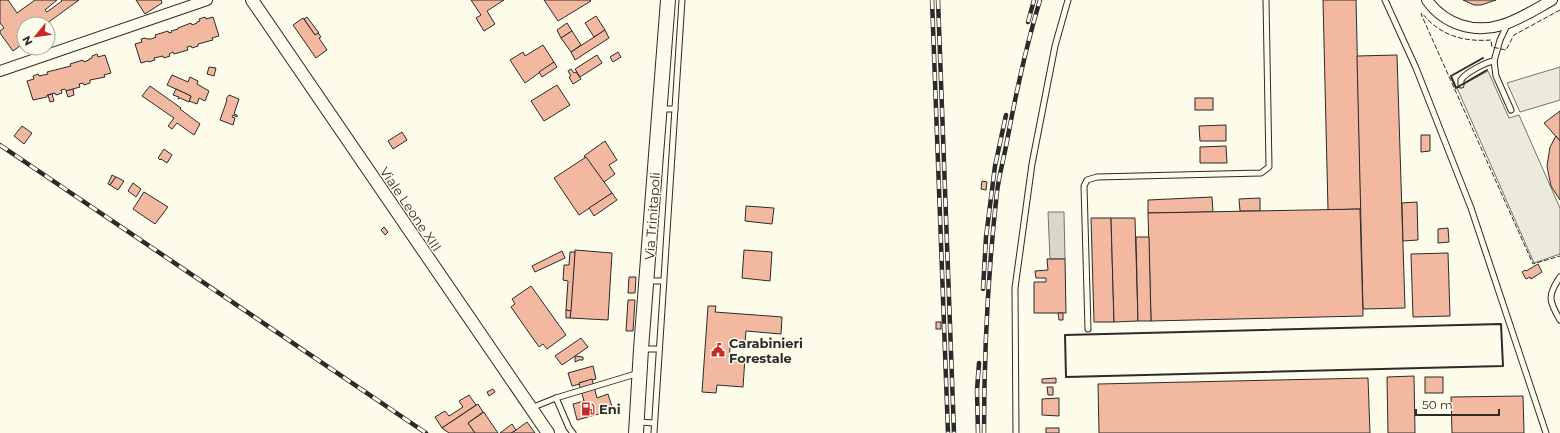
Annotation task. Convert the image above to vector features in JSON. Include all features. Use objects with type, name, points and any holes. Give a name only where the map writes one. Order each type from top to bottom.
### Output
[{"type":"main road","name":"Via Trinitapoli","points":[[637,427],[641,349],[668,0]]},
{"type":"street","points":[[0,71],[206,0]]},
{"type":"street","name":"Viale Leone XIII","points":[[252,0],[548,433]]},
{"type":"street","points":[[1427,0],[1442,16],[1452,22],[1463,26],[1491,28],[1513,21],[1552,0]]},
{"type":"lane","points":[[654,433],[682,0]]},
{"type":"lane","points":[[1016,433],[1015,288],[1032,164],[1055,46],[1068,0]]},
{"type":"lane","points":[[1088,329],[1084,186],[1087,180],[1092,178],[1261,173],[1269,167],[1266,0]]},
{"type":"lane","points":[[1386,0],[1416,68],[1471,208],[1546,433]]},
{"type":"lane","points":[[1511,110],[1496,76],[1494,61],[1497,48],[1506,26],[1513,21]]},
{"type":"lane","points":[[1461,85],[1460,80],[1464,76],[1487,62],[1494,61]]},
{"type":"lane","points":[[660,109],[675,110]]},
{"type":"lane","points":[[1560,278],[1551,290],[1552,305],[1560,320]]},
{"type":"lane","points":[[647,281],[663,281]]},
{"type":"lane","points":[[641,349],[659,348]]},
{"type":"lane","points":[[531,408],[556,398],[640,373]]},
{"type":"lane","points":[[556,398],[569,428],[573,433]]},
{"type":"lane","points":[[637,427],[654,423]]},
{"type":"shaded area","points":[[1560,67],[1560,100],[1520,112],[1507,83]]},
{"type":"shaded area","points":[[1488,71],[1509,118],[1519,115],[1560,208],[1560,254],[1534,263],[1457,88]]},
{"type":"shaded area","points":[[1048,212],[1064,212],[1065,259],[1050,259]]},
{"type":"building","points":[[0,0],[8,0],[17,13],[35,0],[57,0],[45,10],[47,12],[62,1],[61,0],[79,0],[56,17],[16,16],[16,49],[13,51],[0,33],[0,31],[4,28],[0,23]]},
{"type":"building","points":[[136,0],[161,0],[162,3],[145,14]]},
{"type":"building","points":[[471,0],[504,0],[487,11],[495,24],[484,31],[476,18],[481,15]]},
{"type":"building","points":[[544,0],[590,0],[591,1],[558,21]]},
{"type":"building","points":[[1323,0],[1356,0],[1361,209],[1328,210]]},
{"type":"building","points":[[1463,0],[1496,0],[1481,5],[1474,5]]},
{"type":"building","points":[[596,16],[605,30],[594,37],[585,23]]},
{"type":"building","points":[[205,17],[206,19],[213,17],[219,36],[212,38],[213,40],[198,44],[198,46],[192,48],[191,46],[187,47],[188,50],[174,54],[173,52],[169,54],[170,56],[164,58],[163,56],[154,58],[155,60],[141,63],[135,44],[142,42],[141,39],[151,39],[156,37],[155,35],[168,31],[169,33],[172,32],[171,31],[191,23],[192,25],[197,23],[200,21],[199,19]]},
{"type":"building","points":[[307,17],[319,33],[315,35],[304,19]]},
{"type":"building","points":[[303,18],[315,35],[318,33],[321,37],[319,38],[327,50],[316,58],[293,25]]},
{"type":"building","points":[[567,23],[572,31],[561,38],[557,30]]},
{"type":"building","points":[[605,30],[609,38],[575,60],[571,52]]},
{"type":"building","points":[[572,31],[581,45],[571,52],[561,38]]},
{"type":"building","points":[[543,45],[554,62],[525,83],[510,60],[523,52],[525,56]]},
{"type":"building","points":[[618,52],[621,57],[613,62],[610,57]]},
{"type":"building","points":[[97,54],[98,57],[105,55],[111,73],[104,75],[105,77],[90,80],[90,83],[84,85],[83,83],[79,84],[80,87],[66,91],[65,89],[61,90],[62,93],[56,95],[55,93],[47,95],[47,97],[33,100],[27,81],[34,79],[33,76],[38,74],[39,76],[48,74],[47,72],[71,66],[70,64],[83,60],[84,62]]},
{"type":"building","points":[[597,55],[602,63],[580,77],[575,69]]},
{"type":"building","points":[[1397,55],[1405,308],[1363,309],[1357,56]]},
{"type":"building","points":[[554,62],[557,67],[542,77],[539,72]]},
{"type":"building","points":[[209,67],[216,68],[214,76],[207,74]]},
{"type":"building","points":[[571,69],[574,73],[576,72],[581,79],[573,84],[569,77],[571,76],[568,71]]},
{"type":"building","points":[[172,75],[188,82],[190,77],[198,81],[197,84],[209,91],[205,101],[199,98],[197,104],[189,101],[191,96],[167,85]]},
{"type":"building","points":[[557,85],[570,105],[544,121],[531,101]]},
{"type":"building","points":[[150,86],[181,108],[180,109],[200,124],[194,135],[177,123],[172,129],[168,126],[174,118],[142,96]]},
{"type":"building","points":[[73,89],[74,95],[68,97],[66,91]]},
{"type":"building","points":[[176,89],[191,96],[189,102],[180,98],[178,99],[179,97],[173,95]]},
{"type":"building","points":[[52,94],[54,101],[50,102],[48,95]]},
{"type":"building","points":[[229,95],[239,99],[234,114],[237,115],[237,117],[233,115],[232,117],[235,118],[233,125],[220,120],[227,100],[226,99]]},
{"type":"building","points":[[1195,98],[1213,98],[1213,110],[1195,110]]},
{"type":"building","points":[[1560,111],[1560,141],[1544,123]]},
{"type":"building","points":[[1226,125],[1226,141],[1200,141],[1199,126]]},
{"type":"building","points":[[22,126],[32,133],[24,144],[14,136]]},
{"type":"building","points":[[402,132],[407,140],[393,149],[388,141]]},
{"type":"building","points":[[1421,135],[1430,135],[1430,151],[1421,152]]},
{"type":"building","points":[[1556,136],[1560,141],[1560,200],[1551,186],[1547,166],[1550,147]]},
{"type":"building","points":[[605,141],[617,160],[609,165],[615,174],[604,182],[584,156]]},
{"type":"building","points":[[1226,146],[1227,163],[1200,163],[1200,147]]},
{"type":"building","points":[[164,149],[172,155],[167,163],[158,158]]},
{"type":"building","points":[[586,157],[612,193],[579,215],[554,178]]},
{"type":"building","points":[[112,175],[116,177],[110,185],[108,184]]},
{"type":"building","points":[[116,177],[124,181],[118,190],[110,185]]},
{"type":"building","points":[[982,181],[987,182],[986,190],[981,189]]},
{"type":"building","points":[[133,183],[141,189],[136,197],[128,191]]},
{"type":"building","points":[[144,192],[168,207],[155,224],[133,209]]},
{"type":"building","points":[[612,193],[617,200],[594,216],[589,208]]},
{"type":"building","points":[[1212,197],[1213,212],[1148,213],[1148,200]]},
{"type":"building","points":[[1260,198],[1260,211],[1240,211],[1239,199]]},
{"type":"building","points":[[1417,202],[1418,240],[1403,241],[1402,203]]},
{"type":"building","points":[[746,206],[774,208],[772,224],[745,221]]},
{"type":"building","points":[[1360,209],[1363,316],[1151,321],[1148,213]]},
{"type":"building","points":[[1091,218],[1111,218],[1114,322],[1094,322]]},
{"type":"building","points":[[1111,218],[1135,218],[1138,321],[1114,322]]},
{"type":"building","points":[[384,227],[388,232],[385,235],[381,230]]},
{"type":"building","points":[[1448,228],[1449,242],[1438,243],[1438,229]]},
{"type":"building","points":[[1136,237],[1149,237],[1151,321],[1138,321]]},
{"type":"building","points":[[575,250],[612,253],[608,320],[570,318]]},
{"type":"building","points":[[744,250],[772,252],[770,281],[742,278]]},
{"type":"building","points":[[562,251],[565,258],[535,272],[532,266]]},
{"type":"building","points":[[570,252],[575,252],[571,311],[566,310],[568,281],[563,280],[564,265],[569,265]]},
{"type":"building","points":[[1448,253],[1450,316],[1413,317],[1411,254]]},
{"type":"building","points":[[1047,259],[1065,259],[1066,313],[1034,313],[1034,282],[1046,282],[1046,278],[1036,278],[1035,271],[1048,270]]},
{"type":"building","points":[[1538,264],[1542,272],[1531,279],[1530,277],[1526,279],[1522,272]]},
{"type":"building","points":[[629,277],[636,277],[635,293],[628,293]]},
{"type":"building","points":[[531,286],[566,335],[547,349],[543,344],[539,347],[511,307],[515,304],[512,299]]},
{"type":"building","points":[[628,300],[635,300],[633,331],[626,331]]},
{"type":"building","name":"Carabinieri Forestale","points":[[708,306],[716,306],[715,312],[782,317],[781,334],[746,331],[745,342],[731,341],[729,357],[745,358],[743,387],[717,385],[716,393],[702,392]]},
{"type":"building","points":[[566,310],[571,311],[570,318],[566,318]]},
{"type":"building","points":[[1058,313],[1063,313],[1063,320],[1059,320]]},
{"type":"building","points":[[936,322],[941,322],[941,329],[936,329]]},
{"type":"building","points":[[581,338],[588,347],[562,365],[555,356]]},
{"type":"building","points":[[575,356],[583,357],[583,360],[575,362]]},
{"type":"building","points":[[593,366],[596,379],[572,386],[568,373]]},
{"type":"building","points":[[1414,376],[1415,433],[1388,433],[1387,377]]},
{"type":"building","points":[[1425,377],[1443,377],[1443,393],[1425,393]]},
{"type":"building","points":[[1056,378],[1056,383],[1042,383],[1042,379]]},
{"type":"building","points":[[1368,378],[1370,433],[1099,433],[1098,384]]},
{"type":"building","points":[[592,379],[597,398],[608,394],[613,410],[577,420],[573,404],[584,401],[579,383]]},
{"type":"building","points":[[1047,387],[1053,387],[1053,395],[1048,395]]},
{"type":"building","points":[[493,389],[495,392],[489,396],[487,392]]},
{"type":"building","points":[[469,395],[476,405],[442,428],[435,417],[445,411],[449,416],[463,407],[459,401]]},
{"type":"building","points":[[1523,396],[1524,433],[1452,433],[1451,397]]},
{"type":"building","points":[[1059,398],[1059,416],[1042,415],[1042,399]]},
{"type":"building","points":[[478,404],[483,412],[468,423],[475,433],[449,433],[442,428]]},
{"type":"building","points":[[484,412],[498,433],[475,433],[468,423]]},
{"type":"building","points":[[527,422],[535,433],[511,433],[516,430]]},
{"type":"building","points":[[512,424],[516,430],[511,433],[500,433]]},
{"type":"building","points":[[1046,428],[1059,428],[1059,433],[1046,433]]},
{"type":"railway","points":[[932,0],[948,433]]},
{"type":"railway","points":[[938,0],[954,433]]},
{"type":"railway","points":[[1028,22],[1034,0]]},
{"type":"railway","points":[[984,433],[987,312],[997,192],[1022,70],[1040,0]]},
{"type":"railway","points":[[983,289],[986,237],[995,166],[1006,115]]},
{"type":"railway","points":[[0,145],[426,433]]},
{"type":"railway","points":[[978,433],[977,390],[979,363]]},
{"type":"fence","points":[[1560,10],[1514,35],[1506,50],[1492,47],[1491,40],[1471,40],[1453,36],[1437,27],[1422,13],[1421,14],[1533,264],[1560,256]]},
{"type":"wall","points":[[1483,58],[1451,76],[1456,88],[1487,70]]},
{"type":"wall","points":[[1501,324],[1503,366],[1066,377],[1065,335],[1501,324]]},
{"type":"place","name":"Carabinieri Forestale","points":[[718,350]]},
{"type":"place","name":"Eni","points":[[588,409]]}]
